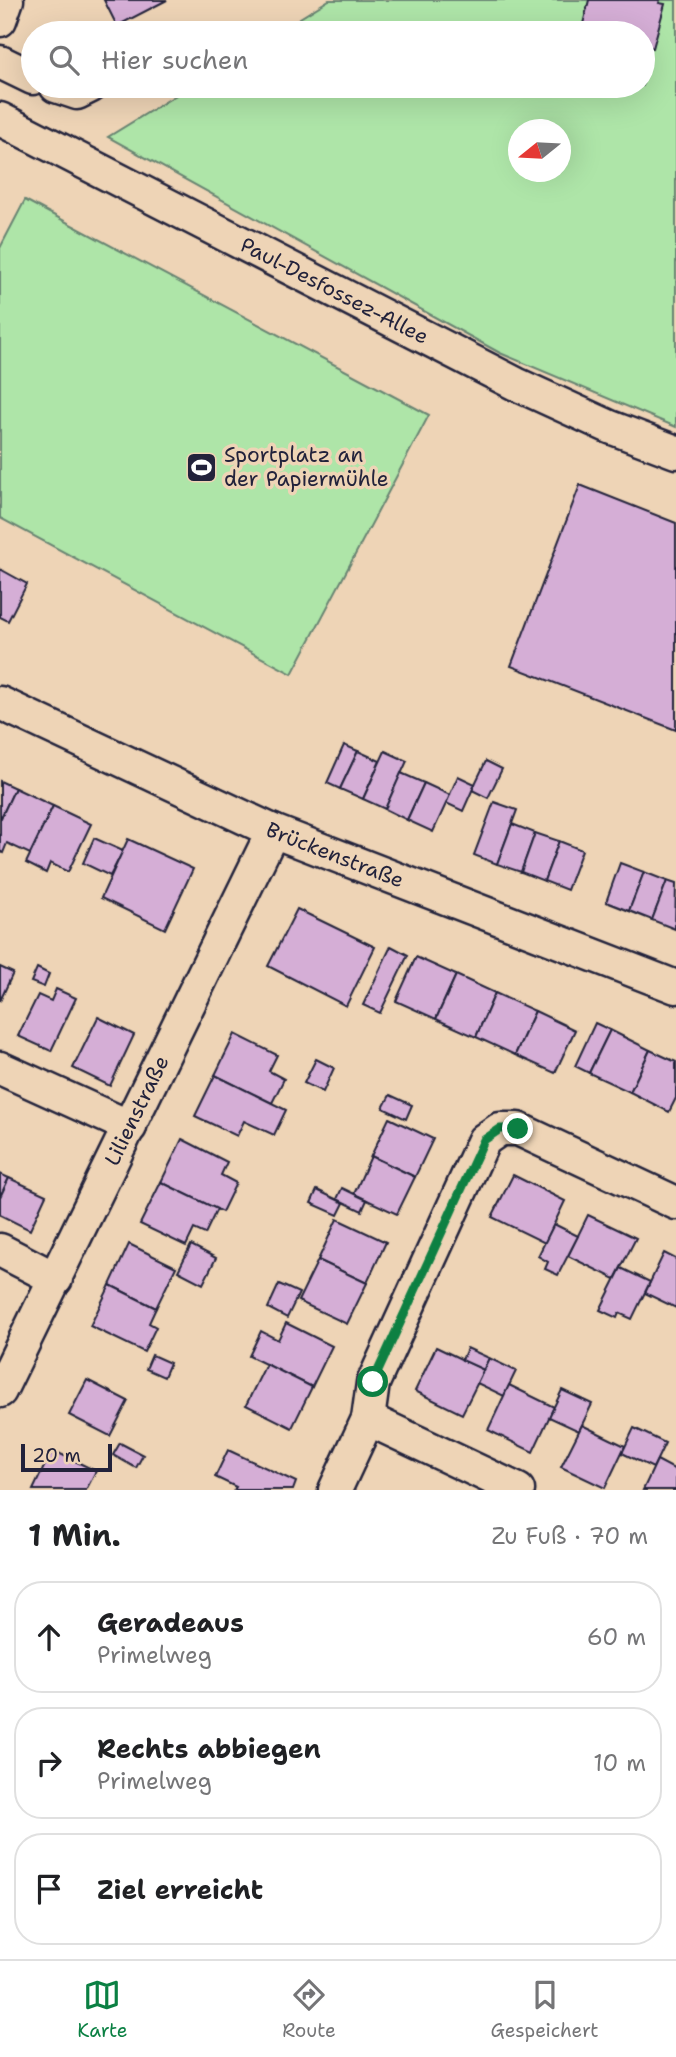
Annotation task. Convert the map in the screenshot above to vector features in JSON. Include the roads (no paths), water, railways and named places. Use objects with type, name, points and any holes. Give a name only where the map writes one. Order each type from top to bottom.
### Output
[{"type":"street","points":[[0,20],[7,0]]},
{"type":"street","points":[[0,62],[21,74]]},
{"type":"street","name":"Paul-Desfossez-Allee","points":[[0,119],[516,384],[610,427],[676,452]]},
{"type":"street","name":"Brückenstraße","points":[[0,703],[273,831],[676,986]]},
{"type":"street","name":"Lilienstraße","points":[[0,1391],[273,831]]},
{"type":"street","points":[[0,1068],[130,1127]]},
{"type":"street","points":[[335,1490],[368,1419],[373,1382],[484,1140],[500,1129],[518,1129],[676,1203]]},
{"type":"street","points":[[0,1250],[56,1279]]},
{"type":"street","points":[[368,1419],[518,1490]]},
{"type":"place","name":"Sportplatz an der Papiermühle","points":[[201,467]]}]
